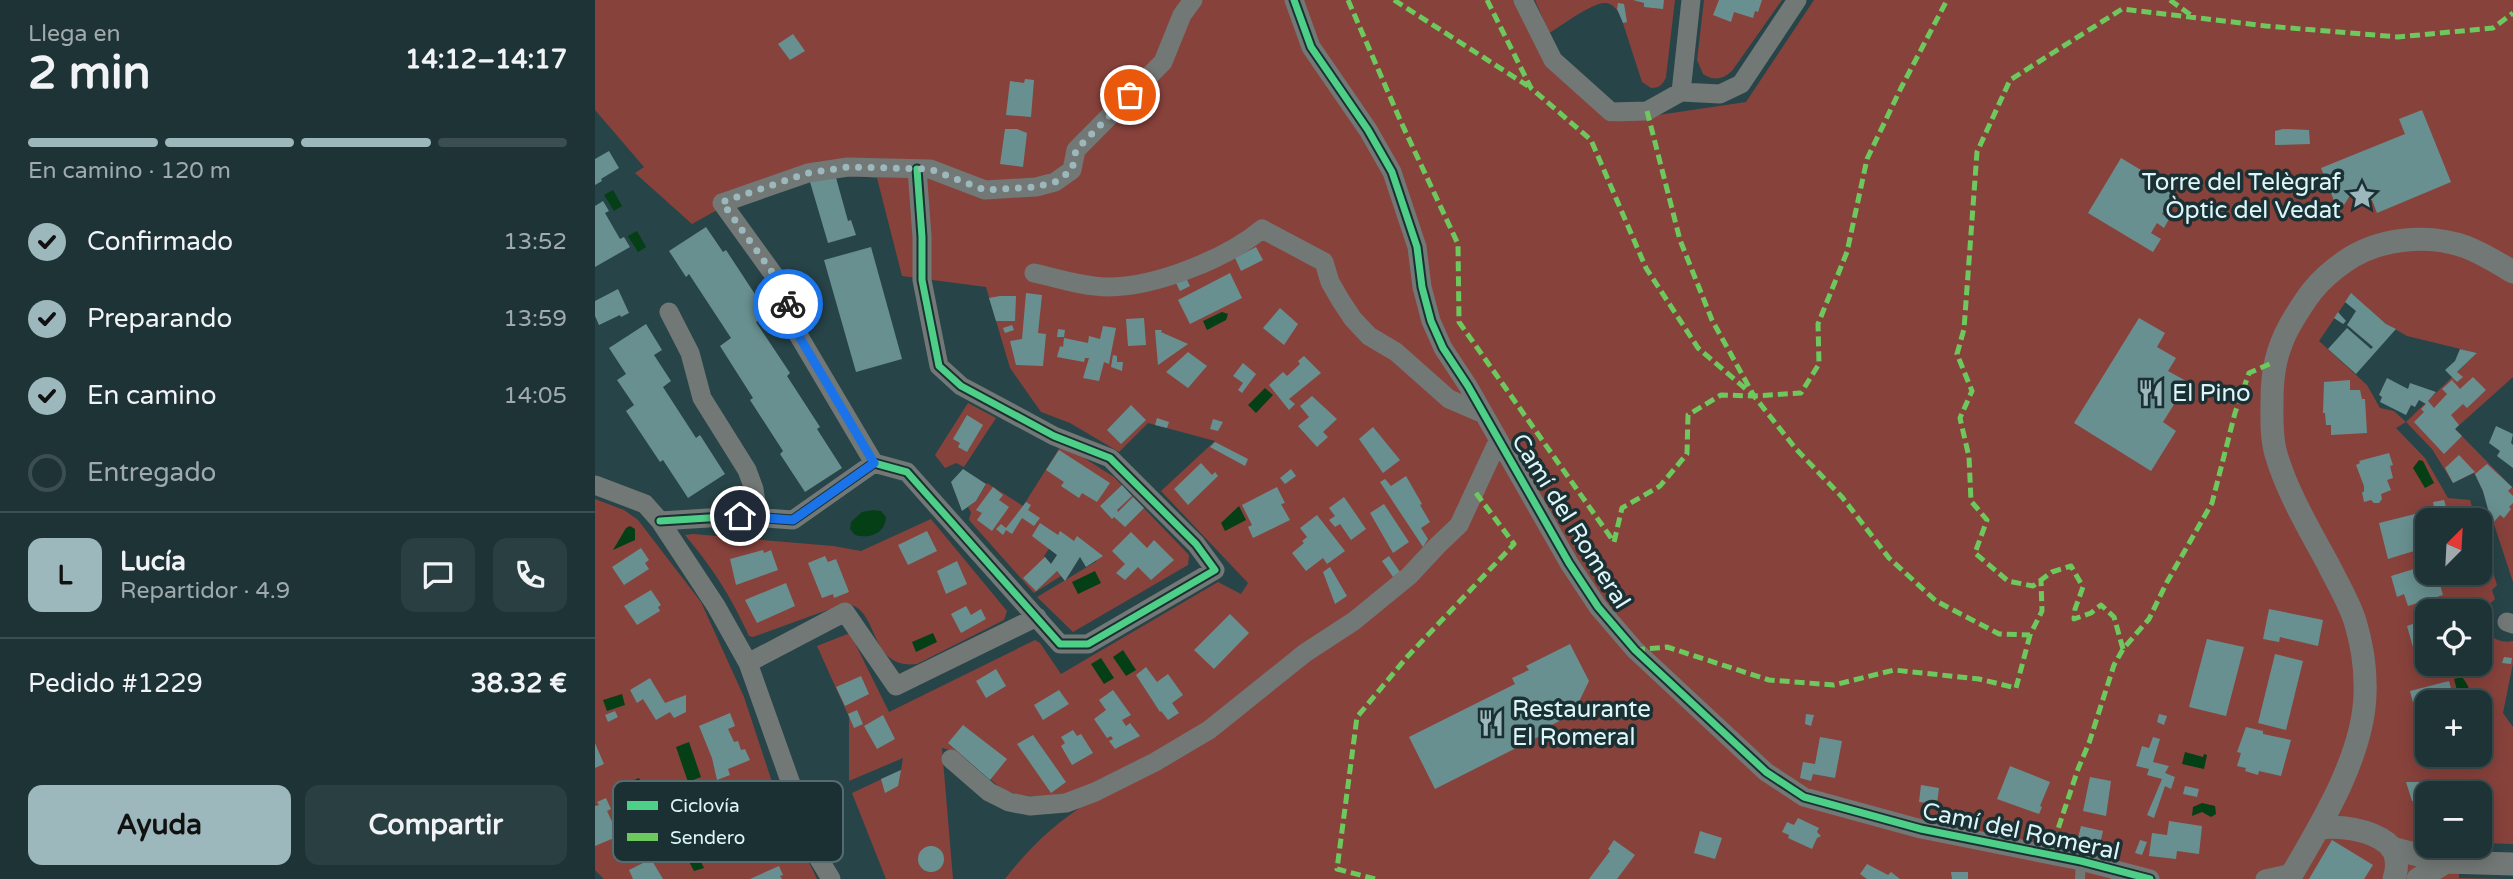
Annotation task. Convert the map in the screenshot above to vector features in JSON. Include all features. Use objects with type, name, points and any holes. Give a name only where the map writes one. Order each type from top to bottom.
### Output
[{"type":"street","points":[[917,169],[922,280],[939,366],[961,386],[1042,430],[1110,458],[1196,544],[1215,570],[1088,644],[1060,644],[907,472],[874,463],[790,321],[787,293],[722,202],[808,173],[848,167],[930,169],[985,190],[1035,187],[1055,182],[1072,170],[1076,150],[1163,62],[1182,15],[1193,0]]},
{"type":"street","name":"Camí del Romeral","points":[[1294,0],[1311,47],[1368,130],[1392,172],[1417,247],[1422,287],[1431,321],[1443,348],[1569,563],[1598,607],[1635,650],[1766,772],[1804,797],[2081,870],[2150,879]]},
{"type":"street","points":[[1523,0],[1553,60],[1611,112],[1647,111],[1681,92],[1720,94],[1741,84],[1797,0]]},
{"type":"street","points":[[1681,92],[1691,0]]},
{"type":"street","points":[[1034,273],[1107,287],[1147,283],[1176,274],[1244,244],[1262,229],[1324,262],[1330,282],[1341,301],[1369,336],[1396,352],[1449,400],[1484,414]]},
{"type":"street","points":[[2265,879],[2291,876],[2338,794],[2363,720],[2365,694],[2363,660],[2355,621],[2295,499],[2276,453],[2272,425],[2274,362],[2285,335],[2304,301],[2322,277],[2353,255],[2375,247],[2410,239],[2438,240],[2466,247],[2513,272]]},
{"type":"street","points":[[669,312],[690,352],[702,398],[747,470],[754,489],[758,517]]},
{"type":"street","points":[[951,760],[989,792],[1009,802],[1030,806],[1066,803],[1095,792],[1155,762],[1209,730],[1305,653],[1353,621],[1409,576],[1459,525],[1499,441]]},
{"type":"street","points":[[660,521],[740,516],[793,520],[874,463]]},
{"type":"street","points":[[595,485],[645,504],[660,521],[716,606],[748,663],[790,781]]},
{"type":"street","points":[[748,663],[845,612],[896,686],[1037,617]]},
{"type":"street","points":[[2338,794],[2395,854],[2395,879]]},
{"type":"street","points":[[2318,829],[2332,825],[2359,831],[2384,843],[2446,862],[2513,864]]},
{"type":"street","points":[[821,862],[831,879]]},
{"type":"street","points":[[2418,879],[2446,862]]},
{"type":"shaded area","points":[[595,0],[1519,0],[1553,60],[1611,122],[1746,102],[1814,0],[2513,0],[2513,377],[2455,429],[2513,488],[2513,582],[2492,518],[2492,508],[2489,508],[2474,473],[2453,483],[2432,449],[2406,422],[2396,428],[2425,458],[2448,498],[2470,500],[2472,508],[2415,508],[2415,585],[2492,585],[2492,569],[2497,585],[2492,590],[2495,599],[2492,602],[2492,599],[2415,599],[2415,676],[2492,676],[2492,637],[2501,641],[2513,641],[2513,663],[2503,713],[2513,727],[2513,844],[2492,843],[2492,781],[2415,781],[2415,858],[2458,858],[2459,878],[2508,879],[1005,879],[1043,837],[1089,802],[1068,794],[1042,797],[1019,795],[1002,789],[957,752],[942,748],[953,879],[886,879],[852,793],[901,770],[903,758],[849,781],[849,717],[817,646],[850,633],[889,712],[1035,640],[1040,643],[1061,674],[1218,582],[1241,594],[1248,583],[1161,491],[1215,441],[1148,423],[1119,452],[1070,423],[1041,412],[1010,368],[986,287],[902,276],[877,178],[835,174],[719,209],[692,224],[635,173],[644,167],[595,110]],"holes":[[[2351,294],[2386,324],[2407,336],[2477,353],[2406,422],[2394,411],[2380,408],[2367,385],[2319,341]]]},
{"type":"shaded area","points":[[1535,0],[1675,0],[1664,82],[1651,88],[1642,82],[1620,14],[1612,6],[1601,3],[1594,6],[1549,33]]},
{"type":"shaded area","points":[[1704,0],[1782,0],[1732,71],[1718,78],[1703,74],[1697,60]]},
{"type":"shaded area","points":[[613,190],[622,206],[614,211],[604,195]]},
{"type":"shaded area","points":[[637,231],[646,247],[638,252],[628,236]]},
{"type":"shaded area","points":[[1222,312],[1228,314],[1226,320],[1207,330],[1203,321]]},
{"type":"shaded area","points":[[1265,388],[1273,395],[1256,413],[1248,405]]},
{"type":"shaded area","points":[[968,403],[996,418],[964,467],[956,463],[945,468],[935,455]]},
{"type":"shaded area","points":[[1062,444],[1114,477],[1189,555],[1188,565],[1073,632],[1037,597],[1097,561],[1060,532],[1044,556],[1061,576],[1034,593],[969,520],[971,512],[968,507],[976,501],[987,483],[1023,506]]},
{"type":"shaded area","points":[[2419,460],[2423,461],[2434,483],[2425,488],[2413,468]]},
{"type":"shaded area","points":[[595,499],[624,510],[638,520],[701,602],[744,697],[772,781],[613,781],[613,862],[809,862],[817,879],[604,879],[595,870]]},
{"type":"shaded area","points":[[1239,506],[1246,520],[1225,531],[1221,523]]},
{"type":"shaded area","points":[[881,511],[886,517],[883,528],[871,536],[855,535],[850,529],[851,522],[862,512]]},
{"type":"shaded area","points":[[931,519],[1007,611],[1004,620],[917,664],[901,663],[889,657],[881,648],[864,614],[856,607],[844,604],[753,637],[749,636],[721,583],[685,535],[833,546],[861,551]]},
{"type":"shaded area","points":[[630,526],[635,529],[635,540],[613,550],[626,528]]},
{"type":"shaded area","points":[[1095,571],[1101,583],[1078,594],[1072,582]]},
{"type":"shaded area","points":[[933,633],[937,642],[916,652],[912,642]]},
{"type":"shaded area","points":[[1123,650],[1136,670],[1126,676],[1113,657]]},
{"type":"shaded area","points":[[1101,658],[1114,678],[1104,684],[1091,664]]},
{"type":"shaded area","points":[[2462,677],[2469,690],[2457,690],[2454,679]]},
{"type":"shaded area","points":[[622,694],[625,705],[607,711],[603,700]]},
{"type":"shaded area","points":[[689,742],[701,777],[688,781],[676,747]]},
{"type":"shaded area","points":[[2185,752],[2203,757],[2204,754],[2207,755],[2204,769],[2182,764]]},
{"type":"shaded area","points":[[2202,803],[2215,806],[2216,814],[2211,817],[2202,812],[2192,816],[2193,807]]},
{"type":"shaded area","points":[[689,862],[701,862],[704,868],[694,871]]},
{"type":"building","points":[[1633,0],[1664,0],[1663,9],[1644,7],[1644,3]]},
{"type":"building","points":[[1719,0],[1762,0],[1753,18],[1734,12],[1731,22],[1713,15]]},
{"type":"building","points":[[1618,3],[1624,4],[1627,22],[1623,23],[1617,9]]},
{"type":"building","points":[[793,34],[805,51],[790,60],[778,44]]},
{"type":"building","points":[[1025,79],[1034,80],[1031,117],[1006,115],[1010,81],[1024,83]]},
{"type":"building","points":[[2422,110],[2451,182],[2377,213],[2372,200],[2358,205],[2352,192],[2339,213],[2321,168],[2405,134],[2399,119]]},
{"type":"building","points":[[1005,129],[1017,129],[1027,133],[1023,167],[1000,164]]},
{"type":"building","points":[[2309,130],[2310,144],[2275,145],[2275,131]]},
{"type":"building","points":[[609,151],[619,168],[595,185],[595,159]]},
{"type":"building","points":[[2121,158],[2176,191],[2162,214],[2169,219],[2164,228],[2157,223],[2151,233],[2161,239],[2153,252],[2088,213]]},
{"type":"building","points":[[835,174],[848,221],[851,220],[856,235],[828,243],[810,182]]},
{"type":"building","points":[[603,201],[609,211],[605,213],[620,239],[624,237],[630,247],[595,267],[595,206]]},
{"type":"building","points":[[706,227],[723,252],[726,250],[768,314],[756,322],[790,373],[787,376],[820,427],[817,429],[842,468],[805,492],[780,454],[783,451],[720,346],[731,338],[689,274],[686,277],[669,251]]},
{"type":"building","points":[[871,247],[902,359],[856,372],[824,260]]},
{"type":"building","points":[[1256,247],[1263,260],[1241,271],[1235,258]]},
{"type":"building","points":[[1230,273],[1242,298],[1190,324],[1178,300]]},
{"type":"building","points":[[1186,278],[1190,286],[1180,291],[1176,283]]},
{"type":"building","points":[[618,289],[629,313],[599,325],[595,316],[595,301]]},
{"type":"building","points":[[1026,293],[1042,295],[1038,333],[1046,334],[1043,366],[1016,365],[1010,341],[1022,339]]},
{"type":"building","points":[[2351,293],[2386,324],[2396,329],[2356,374],[2328,349],[2347,328],[2371,349],[2373,347],[2347,325],[2356,311],[2345,302]]},
{"type":"building","points":[[1016,296],[1015,321],[996,321],[989,298]]},
{"type":"building","points":[[1280,308],[1298,324],[1284,345],[1263,328]]},
{"type":"building","points":[[2338,312],[2346,321],[2343,324],[2334,318]]},
{"type":"building","points":[[1144,318],[1146,345],[1128,346],[1126,319]]},
{"type":"building","points":[[2139,318],[2165,333],[2157,347],[2176,358],[2168,371],[2188,382],[2163,422],[2176,431],[2151,471],[2074,423]]},
{"type":"building","points":[[646,324],[662,350],[654,355],[671,381],[663,387],[696,438],[700,435],[725,474],[688,498],[626,411],[634,405],[617,380],[626,374],[609,348]]},
{"type":"building","points":[[1012,325],[1014,330],[1005,333],[1003,328]]},
{"type":"building","points":[[1103,326],[1116,328],[1109,364],[1104,362],[1099,381],[1083,378],[1089,358],[1085,358],[1084,362],[1057,357],[1060,346],[1063,347],[1064,338],[1088,343],[1089,336],[1100,339]]},
{"type":"building","points":[[1058,329],[1065,330],[1064,337],[1057,337]]},
{"type":"building","points":[[1155,330],[1162,330],[1161,332],[1188,344],[1158,365]]},
{"type":"building","points":[[2460,349],[2477,353],[2457,372],[2463,377],[2457,382],[2445,370],[2455,361]]},
{"type":"building","points":[[1188,352],[1207,366],[1188,388],[1166,372]]},
{"type":"building","points":[[1113,355],[1117,356],[1117,362],[1123,362],[1122,371],[1111,367]]},
{"type":"building","points":[[1304,356],[1321,373],[1289,399],[1295,404],[1289,410],[1269,385],[1283,372],[1287,376],[1300,364],[1298,361]]},
{"type":"building","points":[[1243,363],[1256,374],[1242,393],[1238,390],[1243,383],[1233,376]]},
{"type":"building","points":[[2473,377],[2486,390],[2467,408],[2463,404],[2451,415],[2459,425],[2455,429],[2462,436],[2444,454],[2414,422],[2424,412],[2421,409],[2426,404],[2419,400],[2415,407],[2411,405],[2406,415],[2380,402],[2382,397],[2379,395],[2387,378],[2408,389],[2410,383],[2436,392],[2428,401],[2434,408],[2447,394],[2442,389],[2452,380],[2460,389]]},
{"type":"building","points":[[2350,380],[2350,390],[2360,390],[2362,399],[2365,399],[2367,433],[2331,435],[2331,425],[2326,425],[2323,413],[2324,382]]},
{"type":"building","points":[[1312,396],[1337,419],[1323,432],[1328,437],[1317,447],[1298,426],[1309,417],[1300,406]]},
{"type":"building","points":[[1131,405],[1146,420],[1121,444],[1107,430]]},
{"type":"building","points":[[967,415],[983,425],[967,452],[958,447],[960,443],[953,439]]},
{"type":"building","points":[[1157,418],[1169,422],[1167,428],[1155,425]]},
{"type":"building","points":[[1213,419],[1223,422],[1218,431],[1210,429]]},
{"type":"building","points":[[2496,426],[2513,434],[2513,468],[2497,456],[2500,451],[2489,443]]},
{"type":"building","points":[[1373,427],[1400,460],[1383,473],[1359,439]]},
{"type":"building","points":[[1215,442],[1248,459],[1245,466],[1210,447]]},
{"type":"building","points":[[1059,450],[1110,483],[1097,502],[1082,493],[1079,498],[1061,486],[1064,482],[1046,470]]},
{"type":"building","points":[[2389,453],[2393,478],[2387,480],[2391,490],[2381,494],[2379,503],[2371,500],[2364,502],[2364,486],[2356,465],[2359,461]]},
{"type":"building","points":[[2459,455],[2475,472],[2453,483],[2445,468]]},
{"type":"building","points":[[1201,463],[1212,475],[1215,472],[1218,476],[1188,505],[1174,489]]},
{"type":"building","points":[[2487,464],[2512,487],[2508,491],[2513,496],[2513,503],[2509,507],[2511,509],[2504,518],[2500,515],[2492,524],[2492,508],[2488,508],[2475,474]]},
{"type":"building","points":[[963,469],[986,484],[976,501],[962,511],[951,482]]},
{"type":"building","points":[[1291,469],[1296,476],[1285,484],[1280,478]]},
{"type":"building","points":[[1406,476],[1430,522],[1421,528],[1428,539],[1423,547],[1380,482],[1385,479],[1391,486]]},
{"type":"building","points":[[1122,485],[1132,496],[1118,512],[1133,497],[1144,508],[1125,527],[1114,517],[1112,519],[1100,506]]},
{"type":"building","points":[[993,487],[1003,495],[999,500],[1009,507],[992,531],[977,520],[982,513],[976,510]]},
{"type":"building","points":[[1277,487],[1285,503],[1281,504],[1290,520],[1253,538],[1248,527],[1252,525],[1242,505]]},
{"type":"building","points":[[1344,497],[1366,529],[1351,540],[1340,524],[1335,527],[1329,520],[1335,516],[1329,508]]},
{"type":"building","points":[[2444,500],[2446,508],[2434,508],[2433,502]]},
{"type":"building","points":[[1026,502],[1031,505],[1028,510],[1040,518],[1034,526],[1022,518],[1012,534],[1006,530],[1003,535],[996,529],[1001,524],[1006,528]]},
{"type":"building","points":[[1384,504],[1409,542],[1393,553],[1370,513]]},
{"type":"building","points":[[2415,514],[2415,551],[2388,559],[2379,523]]},
{"type":"building","points":[[1317,515],[1345,551],[1327,564],[1323,558],[1306,571],[1292,553],[1307,537],[1300,528]]},
{"type":"building","points":[[1040,523],[1058,535],[1060,531],[1074,541],[1077,536],[1103,556],[1086,567],[1080,557],[1065,581],[1057,571],[1036,591],[1023,578],[1045,557],[1051,564],[1057,555],[1032,536]]},
{"type":"building","points":[[927,531],[937,551],[908,565],[898,545]]},
{"type":"building","points":[[1131,532],[1147,548],[1154,540],[1174,560],[1151,580],[1138,567],[1125,580],[1116,573],[1125,564],[1112,551]]},
{"type":"building","points":[[641,548],[649,560],[645,563],[649,569],[624,585],[612,567]]},
{"type":"building","points":[[763,550],[764,553],[771,550],[778,570],[736,585],[730,559]]},
{"type":"building","points":[[825,556],[828,562],[836,559],[849,592],[834,598],[833,594],[822,598],[808,563]]},
{"type":"building","points":[[1389,556],[1400,572],[1393,577],[1382,561]]},
{"type":"building","points":[[957,561],[967,584],[946,594],[937,571]]},
{"type":"building","points":[[1330,567],[1347,596],[1335,604],[1323,572]]},
{"type":"building","points":[[2415,569],[2415,585],[2440,585],[2443,595],[2430,599],[2415,599],[2415,604],[2408,606],[2404,594],[2397,597],[2391,576]]},
{"type":"building","points":[[786,583],[795,606],[757,623],[745,600]]},
{"type":"building","points":[[651,590],[661,605],[658,607],[660,611],[637,625],[624,606]]},
{"type":"building","points":[[966,606],[971,615],[981,609],[986,619],[961,633],[951,614]]},
{"type":"building","points":[[2269,609],[2323,620],[2318,646],[2280,637],[2279,642],[2263,639]]},
{"type":"building","points":[[1230,614],[1249,633],[1214,669],[1194,650]]},
{"type":"building","points":[[2415,623],[2415,654],[2407,626]]},
{"type":"building","points":[[2207,639],[2244,647],[2226,716],[2189,707]]},
{"type":"building","points":[[1570,644],[1589,681],[1573,714],[1542,730],[1544,734],[1435,789],[1409,737],[1515,684],[1512,678],[1529,670],[1526,666]]},
{"type":"building","points":[[2275,654],[2303,661],[2286,730],[2258,723]]},
{"type":"building","points":[[2504,657],[2512,658],[2511,664],[2502,663]]},
{"type":"building","points":[[1146,667],[1157,682],[1168,674],[1183,695],[1172,703],[1179,713],[1168,720],[1136,675]]},
{"type":"building","points":[[996,669],[1006,686],[986,698],[976,681]]},
{"type":"building","points":[[861,676],[869,694],[845,706],[836,687]]},
{"type":"building","points":[[650,678],[665,703],[686,695],[686,712],[674,718],[670,712],[656,720],[643,699],[637,703],[630,690]]},
{"type":"building","points":[[2449,681],[2452,690],[2415,690],[2415,711],[2410,691]]},
{"type":"building","points":[[1059,690],[1069,704],[1043,720],[1034,705]]},
{"type":"building","points":[[1113,690],[1131,715],[1122,720],[1126,726],[1130,723],[1140,736],[1115,749],[1109,741],[1113,739],[1111,736],[1107,738],[1094,719],[1106,710],[1099,700]]},
{"type":"building","points":[[857,710],[863,724],[854,728],[848,714]]},
{"type":"building","points":[[615,711],[618,717],[608,722],[605,715]]},
{"type":"building","points":[[730,713],[735,726],[728,729],[734,742],[738,741],[741,750],[745,749],[750,760],[728,769],[730,775],[717,780],[712,758],[699,726]]},
{"type":"building","points":[[1806,714],[1814,715],[1811,726],[1805,724]]},
{"type":"building","points":[[2159,714],[2167,716],[2164,725],[2157,722]]},
{"type":"building","points":[[883,715],[895,739],[877,749],[864,726]]},
{"type":"building","points":[[963,725],[1007,759],[990,780],[948,743]]},
{"type":"building","points":[[2246,727],[2291,740],[2281,776],[2259,771],[2258,775],[2237,766],[2241,753],[2237,752]]},
{"type":"building","points":[[1073,730],[1077,736],[1081,734],[1093,753],[1072,765],[1061,746],[1065,743],[1061,737]]},
{"type":"building","points":[[1033,735],[1066,782],[1051,793],[1017,744]]},
{"type":"building","points":[[1820,737],[1842,741],[1835,778],[1813,774],[1811,781],[1800,778],[1803,762],[1815,764]]},
{"type":"building","points":[[2153,737],[2160,739],[2153,762],[2169,766],[2165,773],[2175,777],[2171,789],[2165,786],[2154,818],[2147,815],[2162,779],[2147,775],[2149,769],[2136,766],[2142,746],[2149,748]]},
{"type":"building","points":[[595,743],[604,764],[595,768]]},
{"type":"building","points":[[2010,766],[2050,782],[2039,814],[1997,799]]},
{"type":"building","points":[[901,770],[898,786],[885,793],[881,779]]},
{"type":"building","points":[[2090,777],[2111,781],[2106,816],[2083,811]]},
{"type":"building","points":[[2406,782],[2415,782],[2415,801],[2412,801]]},
{"type":"building","points":[[1921,785],[1939,788],[1937,804],[1919,802]]},
{"type":"building","points":[[2185,786],[2199,789],[2197,797],[2183,794]]},
{"type":"building","points":[[606,798],[611,809],[607,811],[613,824],[613,838],[595,846],[595,806],[599,805],[597,802]]},
{"type":"building","points":[[1798,818],[1819,828],[1817,832],[1821,836],[1817,838],[1812,849],[1788,838],[1789,835],[1782,832],[1787,822],[1794,825]]},
{"type":"building","points":[[2169,821],[2202,826],[2199,854],[2177,851],[2176,859],[2149,856],[2152,833],[2167,835]]},
{"type":"building","points":[[2081,826],[2103,831],[2100,844],[2078,838]]},
{"type":"building","points":[[1700,831],[1722,838],[1715,859],[1694,853]]},
{"type":"building","points":[[1614,840],[1635,855],[1617,879],[1589,879],[1610,851],[1608,849]]},
{"type":"building","points":[[2140,840],[2147,842],[2142,855],[2135,853]]},
{"type":"building","points":[[2332,840],[2373,865],[2364,879],[2309,879]]},
{"type":"building","points":[[931,846],[940,850],[944,859],[940,868],[931,872],[922,868],[918,859],[922,850]]},
{"type":"building","points":[[645,862],[653,862],[663,879],[633,879],[629,870]]},
{"type":"building","points":[[1867,864],[1888,875],[1891,872],[1900,879],[1867,879],[1860,874]]},
{"type":"building","points":[[779,866],[782,879],[750,879]]},
{"type":"building","points":[[1951,872],[1968,872],[1968,879],[1952,879]]},
{"type":"marked path","points":[[1348,0],[1458,244],[1459,322],[1614,542],[1622,508],[1660,486],[1687,454],[1688,415],[1721,395],[1754,396]]},
{"type":"marked path","points":[[1394,0],[1528,86]]},
{"type":"marked path","points":[[1487,0],[1531,88],[1591,140],[1646,268],[1698,348],[1754,396],[1796,449],[1842,497],[1889,558],[1936,601],[1999,634],[2030,635],[2042,611],[2041,580]]},
{"type":"marked path","points":[[1647,111],[1680,240],[1712,320],[1754,396],[1801,393],[1819,364],[1818,324],[1847,252],[1867,159],[1947,0]]},
{"type":"marked path","points":[[2170,0],[2192,16]]},
{"type":"marked path","points":[[2123,649],[2114,617],[2101,605],[2091,613],[2074,619],[2083,587],[2071,566],[2052,572],[2033,586],[2008,581],[1975,553],[1987,520],[1971,501],[1969,457],[1960,418],[1972,391],[1957,354],[1964,329],[1977,152],[2010,80],[2122,9],[2266,26],[2398,37],[2493,28],[2513,13]]},
{"type":"marked path","points":[[2046,855],[2055,838],[2114,665],[2123,649],[2149,619],[2212,503],[2235,413],[2249,373],[2274,362]]},
{"type":"marked path","points":[[1375,879],[1337,869],[1357,717],[1407,657],[1514,544],[1476,493]]},
{"type":"marked path","points":[[1635,650],[1667,647],[1769,680],[1834,685],[1894,670],[1979,679],[2016,688],[2030,635]]},
{"type":"cycle path","points":[[1294,0],[1311,47],[1368,130],[1392,172],[1417,247],[1422,287],[1431,321],[1443,348],[1468,386],[1569,563],[1598,607],[1635,650],[1766,772],[1804,797],[1921,829],[2081,861],[2150,879]]},
{"type":"cycle path","points":[[660,521],[740,516],[793,520],[874,463],[907,472],[1060,644],[1088,644],[1215,570],[1196,544],[1110,458],[1054,436],[961,386],[939,366],[922,280],[917,169]]},
{"type":"way so far","points":[[788,304],[787,293],[722,202],[808,173],[848,167],[930,169],[985,190],[1035,187],[1055,182],[1072,170],[1076,150],[1130,95]]},
{"type":"place","name":"Torre del Telègraf Òptic del Vedat","points":[[2362,196]]},
{"type":"place","name":"El Pino","points":[[2151,393]]},
{"type":"place","name":"Restaurante El Romeral","points":[[1491,723]]},
{"type":"route","points":[[740,516],[793,520],[874,463],[790,321],[788,304]]}]
